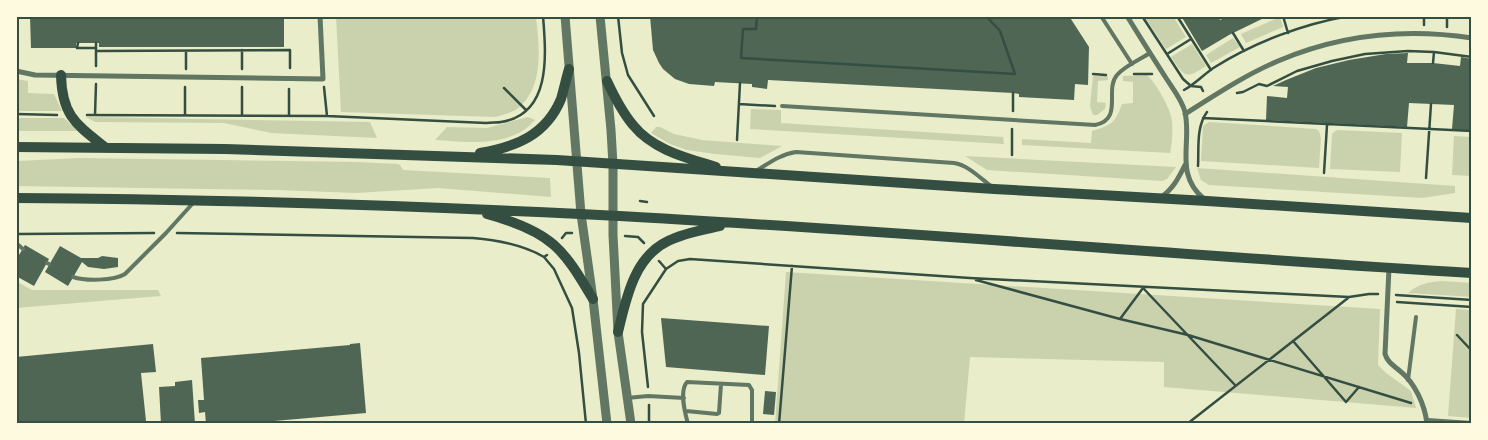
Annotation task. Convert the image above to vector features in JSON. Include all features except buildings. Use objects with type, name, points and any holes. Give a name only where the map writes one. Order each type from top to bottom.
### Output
[{"type":"main road","points":[[465,156],[484,153],[510,145],[540,130],[549,120],[558,104],[569,69]]},
{"type":"main road","points":[[61,75],[63,100],[70,115],[106,148]]},
{"type":"main road","points":[[607,81],[633,125],[649,139],[678,155],[731,172]]},
{"type":"main road","points":[[16,147],[224,149],[577,161],[994,190],[1159,198],[1472,218]]},
{"type":"main road","points":[[16,198],[197,200],[581,214],[1472,273]]},
{"type":"main road","points":[[466,209],[520,226],[555,245],[593,299]]},
{"type":"main road","points":[[618,332],[624,304],[631,284],[642,263],[652,252],[663,243],[680,236],[730,223]]},
{"type":"street","points":[[16,72],[61,75],[323,79],[320,16]]},
{"type":"street","points":[[565,16],[581,214],[607,424]]},
{"type":"street","points":[[600,16],[613,165],[613,216],[618,332],[631,424]]},
{"type":"street","points":[[1127,16],[1176,95],[1185,114],[1185,165],[1190,182],[1197,193],[1207,201]]},
{"type":"street","points":[[1185,114],[1277,61],[1312,48],[1370,36],[1409,33],[1472,38]]},
{"type":"street","points":[[1159,198],[1177,182],[1185,165]]},
{"type":"street","points":[[1390,268],[1385,354],[1388,362],[1408,380],[1419,397],[1427,422]]},
{"type":"lane","points":[[1101,16],[1132,64]]},
{"type":"lane","points":[[782,106],[1095,125],[1107,119],[1112,109],[1116,77],[1150,53]]},
{"type":"lane","points":[[751,173],[787,153],[855,156],[960,164],[994,190]]},
{"type":"lane","points":[[73,277],[85,279],[122,276],[197,200]]},
{"type":"lane","points":[[16,243],[23,249]]},
{"type":"lane","points":[[1408,380],[1416,317]]},
{"type":"lane","points":[[688,424],[684,398],[684,386],[687,382],[749,385],[751,388],[752,424]]},
{"type":"lane","points":[[686,411],[719,413],[720,384]]},
{"type":"lane","points":[[627,398],[648,396],[684,398]]},
{"type":"lane","points":[[1427,422],[1472,423]]},
{"type":"path","points":[[83,115],[327,116],[486,123],[502,122],[516,118],[526,110],[538,95],[546,58],[543,16]]},
{"type":"path","points":[[618,16],[622,53],[628,74],[654,116]]},
{"type":"path","points":[[757,16],[756,30],[743,29],[741,58],[1015,74],[1000,31],[986,16]]},
{"type":"path","points":[[1142,16],[1183,79],[1192,86],[1201,87],[1210,109],[1203,118],[1200,131],[1198,166]]},
{"type":"path","points":[[1177,16],[1211,70]]},
{"type":"path","points":[[1283,16],[1288,33]]},
{"type":"path","points":[[1325,16],[1327,21]]},
{"type":"path","points":[[1176,95],[1192,86],[1211,70],[1269,40],[1327,21],[1350,16]]},
{"type":"path","points":[[1233,33],[1244,52]]},
{"type":"path","points":[[1166,54],[1191,38]]},
{"type":"path","points":[[78,43],[77,48],[96,50],[290,50]]},
{"type":"path","points":[[1232,93],[1243,92],[1259,84],[1267,86],[1297,71],[1365,54],[1400,51],[1434,52],[1472,57]]},
{"type":"path","points":[[1433,63],[1434,52]]},
{"type":"path","points":[[323,79],[327,116]]},
{"type":"path","points":[[737,140],[740,83]]},
{"type":"path","points":[[504,88],[526,110]]},
{"type":"path","points":[[739,104],[782,106]]},
{"type":"path","points":[[1426,178],[1431,104]]},
{"type":"path","points":[[16,114],[63,115]]},
{"type":"path","points":[[1203,118],[1472,132]]},
{"type":"path","points":[[1324,173],[1327,125]]},
{"type":"path","points":[[640,201],[647,202]]},
{"type":"path","points":[[16,234],[166,233],[473,238],[506,243],[535,252],[544,257],[554,269],[572,308],[579,353],[586,424]]},
{"type":"path","points":[[544,257],[555,245]]},
{"type":"path","points":[[652,252],[666,269]]},
{"type":"path","points":[[649,424],[642,332],[643,304],[666,269],[678,261],[690,259],[1143,288],[1349,297],[1388,294],[1472,300]]},
{"type":"path","points":[[779,424],[792,266]]},
{"type":"path","points":[[970,278],[1120,319],[1188,335],[1423,406]]},
{"type":"path","points":[[1120,319],[1143,288]]},
{"type":"path","points":[[1143,288],[1235,385]]},
{"type":"path","points":[[1186,424],[1349,297]]},
{"type":"path","points":[[1388,302],[1472,307]]},
{"type":"path","points":[[1457,334],[1472,351]]},
{"type":"path","points":[[1292,341],[1346,402],[1359,387]]},
{"type":"green space","points":[[336,16],[536,16],[539,53],[536,78],[532,90],[517,109],[495,117],[341,112]]},
{"type":"green space","points":[[1144,16],[1173,16],[1186,37],[1166,49]]},
{"type":"green space","points":[[1280,17],[1283,27],[1246,43],[1241,34]]},
{"type":"green space","points":[[1233,38],[1240,47],[1211,63],[1206,55]]},
{"type":"green space","points":[[1192,44],[1206,66],[1189,75],[1179,69],[1171,57]]},
{"type":"green space","points":[[1147,75],[1155,84],[1171,116],[1172,142],[1170,153],[1022,145],[1022,139],[1091,143],[1092,131],[1112,123],[1122,104],[1133,103],[1133,82],[1123,81],[1123,76]]},
{"type":"green space","points":[[1093,76],[1108,76],[1108,80],[1098,81],[1097,102],[1106,103],[1105,109],[1097,115],[1093,115],[1090,106]]},
{"type":"green space","points":[[16,79],[28,81],[28,93],[54,94],[62,111],[16,111]]},
{"type":"green space","points":[[751,109],[781,110],[781,123],[1003,137],[1004,144],[750,129]]},
{"type":"green space","points":[[86,117],[370,122],[377,138],[271,133],[224,123],[95,122]]},
{"type":"green space","points":[[528,117],[535,120],[525,129],[502,139],[475,142],[435,140],[447,127],[487,128]]},
{"type":"green space","points":[[16,118],[64,118],[78,131],[16,131]]},
{"type":"green space","points":[[1209,122],[1316,129],[1319,131],[1321,138],[1319,168],[1201,161],[1203,126]]},
{"type":"green space","points":[[656,127],[674,134],[702,140],[782,146],[760,158],[687,150],[670,144],[651,133]]},
{"type":"green space","points":[[1338,130],[1402,133],[1400,172],[1330,169],[1332,134]]},
{"type":"green space","points":[[1454,136],[1472,137],[1472,176],[1452,175]]},
{"type":"green space","points":[[965,156],[1176,167],[1167,179],[1162,181],[987,170]]},
{"type":"green space","points":[[81,158],[398,164],[403,170],[550,178],[551,197],[438,188],[356,193],[16,186],[16,161]]},
{"type":"green space","points":[[1197,168],[1455,186],[1455,193],[1422,198],[1209,185],[1201,180]]},
{"type":"green space","points":[[786,272],[1380,309],[1378,365],[1411,391],[1416,408],[1164,387],[1164,362],[970,357],[964,424],[775,424]]},
{"type":"green space","points":[[16,281],[32,290],[158,290],[161,296],[16,308]]},
{"type":"green space","points":[[1442,281],[1472,283],[1472,297],[1408,293],[1424,284]]},
{"type":"green space","points":[[1456,309],[1472,310],[1472,418],[1448,416]]}]
